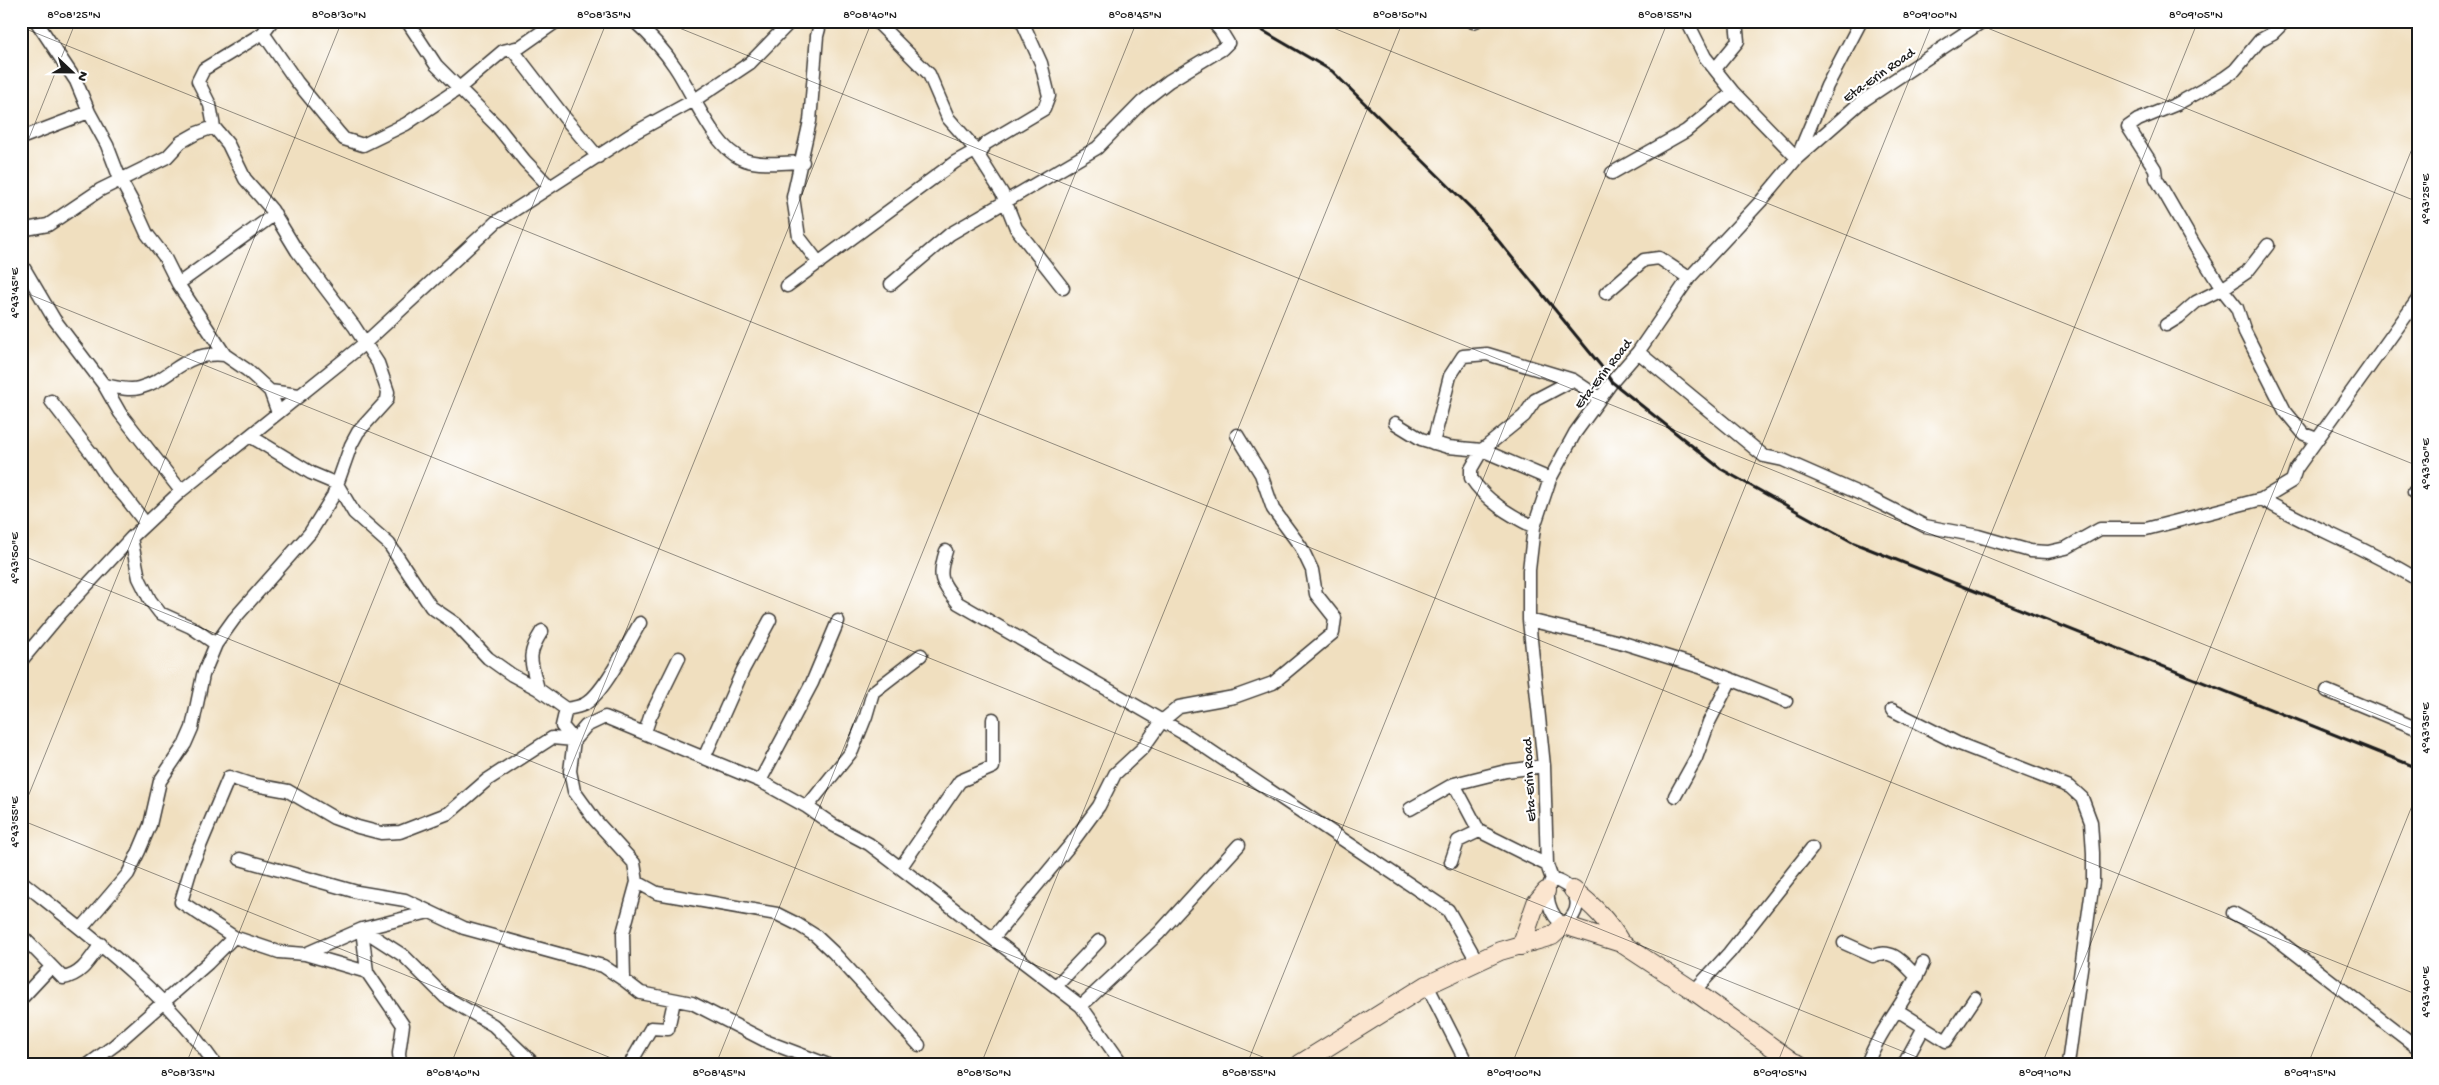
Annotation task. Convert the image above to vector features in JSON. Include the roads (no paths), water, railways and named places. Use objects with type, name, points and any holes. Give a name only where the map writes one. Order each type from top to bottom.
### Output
[{"type":"street","points":[[36,21],[76,81],[147,234],[164,256],[178,284],[225,355],[247,370],[270,391],[278,413]]},
{"type":"street","points":[[81,929],[128,874],[150,825],[160,781],[185,744],[192,728],[203,674],[216,644],[234,619],[310,533],[333,496],[351,445],[358,432],[387,400],[384,379],[378,363],[297,251],[275,214],[246,179],[228,144],[214,127],[210,106],[198,80],[198,76],[204,69],[262,33],[272,21]]},
{"type":"street","points":[[407,21],[436,65],[497,126],[524,161],[550,187]]},
{"type":"street","points":[[262,33],[297,82],[344,139],[363,145],[406,124],[458,89],[503,51],[520,47],[557,21]]},
{"type":"street","points":[[634,21],[651,36],[669,59],[696,99],[709,128],[743,160],[759,163],[802,162]]},
{"type":"street","points":[[21,661],[60,613],[146,524],[182,491],[365,343],[496,222],[632,134],[696,99],[750,63],[791,21]]},
{"type":"street","points":[[819,263],[799,237],[793,197],[810,121],[820,21]]},
{"type":"street","points":[[876,21],[930,74],[948,118],[977,154],[1005,202],[1016,228],[1063,288]]},
{"type":"street","points":[[787,286],[955,162],[977,154],[985,144],[1044,108],[1049,96],[1041,63],[1022,21]]},
{"type":"street","points":[[892,284],[950,234],[1097,148],[1142,102],[1169,81],[1222,49],[1228,43],[1212,21]]},
{"type":"street","points":[[1687,21],[1706,57],[1733,92],[1797,158],[1827,86],[1861,21]]},
{"type":"street","points":[[1715,69],[1738,41],[1736,21]]},
{"type":"street","name":"Eta-Erin Road","points":[[1564,925],[1557,920],[1549,885],[1544,766],[1529,620],[1529,570],[1534,527],[1550,479],[1575,433],[1600,398],[1638,352],[1689,278],[1761,201],[1797,158],[1861,102],[1983,21]]},
{"type":"street","points":[[2285,21],[2274,33],[2260,40],[2235,70],[2224,78],[2177,104],[2128,126],[2155,169],[2156,178],[2194,246],[2237,308],[2245,332],[2285,411],[2304,434],[2317,439]]},
{"type":"street","points":[[512,48],[565,118],[598,157]]},
{"type":"street","points":[[1612,173],[1686,131],[1733,92]]},
{"type":"street","points":[[21,138],[89,112]]},
{"type":"street","points":[[21,232],[26,228],[48,226],[100,190],[167,157],[181,142],[197,133],[214,127]]},
{"type":"street","points":[[178,284],[275,214]]},
{"type":"street","points":[[2166,325],[2179,318],[2196,302],[2222,289],[2254,266],[2268,245]]},
{"type":"street","points":[[1606,293],[1644,260],[1659,258],[1689,278]]},
{"type":"street","points":[[21,262],[54,319],[104,385],[120,413],[182,491]]},
{"type":"street","points":[[1638,352],[1764,456],[1783,460],[1872,499],[1925,526],[1978,536],[2030,551],[2048,552],[2066,548],[2100,529],[2146,529],[2262,499],[2292,481],[2296,469],[2317,439],[2335,418],[2418,299]]},
{"type":"street","points":[[104,385],[139,389],[193,358],[208,354],[225,355]]},
{"type":"street","points":[[1433,443],[1450,376],[1463,356],[1487,354],[1573,380],[1600,398]]},
{"type":"street","points":[[1534,527],[1515,518],[1493,502],[1471,478],[1471,469],[1482,450],[1524,416],[1536,400],[1573,380]]},
{"type":"street","points":[[270,391],[299,395]]},
{"type":"street","points":[[51,401],[106,477],[126,498],[146,524]]},
{"type":"street","points":[[1395,423],[1421,439],[1433,443],[1482,450],[1550,479]]},
{"type":"street","points":[[993,938],[1071,844],[1099,806],[1115,774],[1142,748],[1162,721],[1179,707],[1234,698],[1273,683],[1333,632],[1335,618],[1316,594],[1312,570],[1300,547],[1273,509],[1261,474],[1237,435]]},
{"type":"street","points":[[250,436],[311,473],[337,484],[354,513],[389,544],[431,607],[456,624],[488,658],[512,675],[538,688],[566,710]]},
{"type":"street","points":[[2262,499],[2304,522],[2380,557],[2418,580]]},
{"type":"street","points":[[131,538],[139,578],[150,600],[160,613],[191,627],[216,644]]},
{"type":"street","points":[[946,551],[940,568],[942,583],[958,603],[1190,737],[1448,910],[1477,961]]},
{"type":"street","points":[[704,758],[743,670],[770,620]]},
{"type":"street","points":[[1529,620],[1620,642],[1700,667],[1786,701]]},
{"type":"street","points":[[760,781],[812,683],[838,621]]},
{"type":"street","points":[[566,710],[584,704],[592,698],[615,667],[640,623]]},
{"type":"street","points":[[538,688],[530,657],[532,647],[542,631]]},
{"type":"street","points":[[807,808],[852,751],[873,692],[921,655]]},
{"type":"street","points":[[512,675],[530,657]]},
{"type":"street","points":[[645,732],[679,658]]},
{"type":"street","points":[[1675,796],[1696,758],[1709,722],[1731,679]]},
{"type":"street","points":[[2327,691],[2418,728]]},
{"type":"street","points":[[566,710],[562,726],[574,740]]},
{"type":"street","points":[[1892,710],[1957,743],[2070,787],[2082,798],[2091,822],[2093,881],[2068,1064]]},
{"type":"street","points":[[624,980],[623,933],[637,882],[634,863],[594,820],[574,791],[570,771],[574,740],[586,726],[605,716],[760,781],[833,825],[869,844],[1081,1006],[1122,1064]]},
{"type":"street","points":[[901,867],[960,781],[994,766],[994,719]]},
{"type":"street","points":[[367,972],[305,954],[279,952],[234,936],[181,902],[192,865],[229,776],[250,784],[288,790],[334,818],[358,827],[381,833],[400,832],[449,813],[487,780],[552,738],[574,740]]},
{"type":"street","points":[[1410,810],[1454,784],[1506,771],[1544,766]]},
{"type":"street","points":[[1454,784],[1479,831],[1547,865]]},
{"type":"street","points":[[1451,862],[1458,841],[1479,831]]},
{"type":"street","points":[[1081,1006],[1159,933],[1239,845]]},
{"type":"street","points":[[1694,991],[1728,953],[1812,848]]},
{"type":"street","points":[[240,859],[357,892],[405,900],[464,928],[603,966],[640,993],[692,1003],[768,1042],[826,1064]]},
{"type":"street","points":[[21,881],[101,944],[162,1002],[204,1047],[215,1064]]},
{"type":"street","points":[[637,882],[657,893],[776,914],[797,924],[833,952],[919,1045]]},
{"type":"street","points":[[1521,946],[1536,903],[1549,885],[1562,882],[1596,908],[1608,922],[1621,943]]},
{"type":"street","points":[[1300,1064],[1427,985],[1500,951],[1552,936],[1576,910],[1577,904],[1573,890]]},
{"type":"street","points":[[305,954],[362,929],[429,912]]},
{"type":"street","points":[[2233,913],[2269,933],[2418,1048]]},
{"type":"street","points":[[1564,925],[1621,943],[1694,991],[1793,1062],[1800,1064]]},
{"type":"street","points":[[362,929],[367,972],[403,1025],[399,1053],[400,1064]]},
{"type":"street","points":[[362,929],[404,956],[445,997],[493,1025],[534,1064]]},
{"type":"street","points":[[21,935],[63,978],[74,976],[81,971],[101,944]]},
{"type":"street","points":[[89,1064],[115,1045],[208,963],[234,936]]},
{"type":"street","points":[[1056,986],[1099,941]]},
{"type":"street","points":[[1844,943],[1873,956],[1887,952],[1896,956],[1917,977]]},
{"type":"street","points":[[1867,1064],[1882,1032],[1924,963]]},
{"type":"street","points":[[21,999],[51,967]]},
{"type":"street","points":[[1427,985],[1467,1064]]},
{"type":"street","points":[[1897,1010],[1946,1041],[1975,998]]},
{"type":"street","points":[[630,1064],[651,1028],[668,1029],[674,1001]]},
{"type":"street","points":[[1904,1064],[1924,1027]]},
{"type":"railway","points":[[1246,21],[1332,71],[1474,211],[1612,382],[1721,469],[1854,543],[2418,768]]}]
